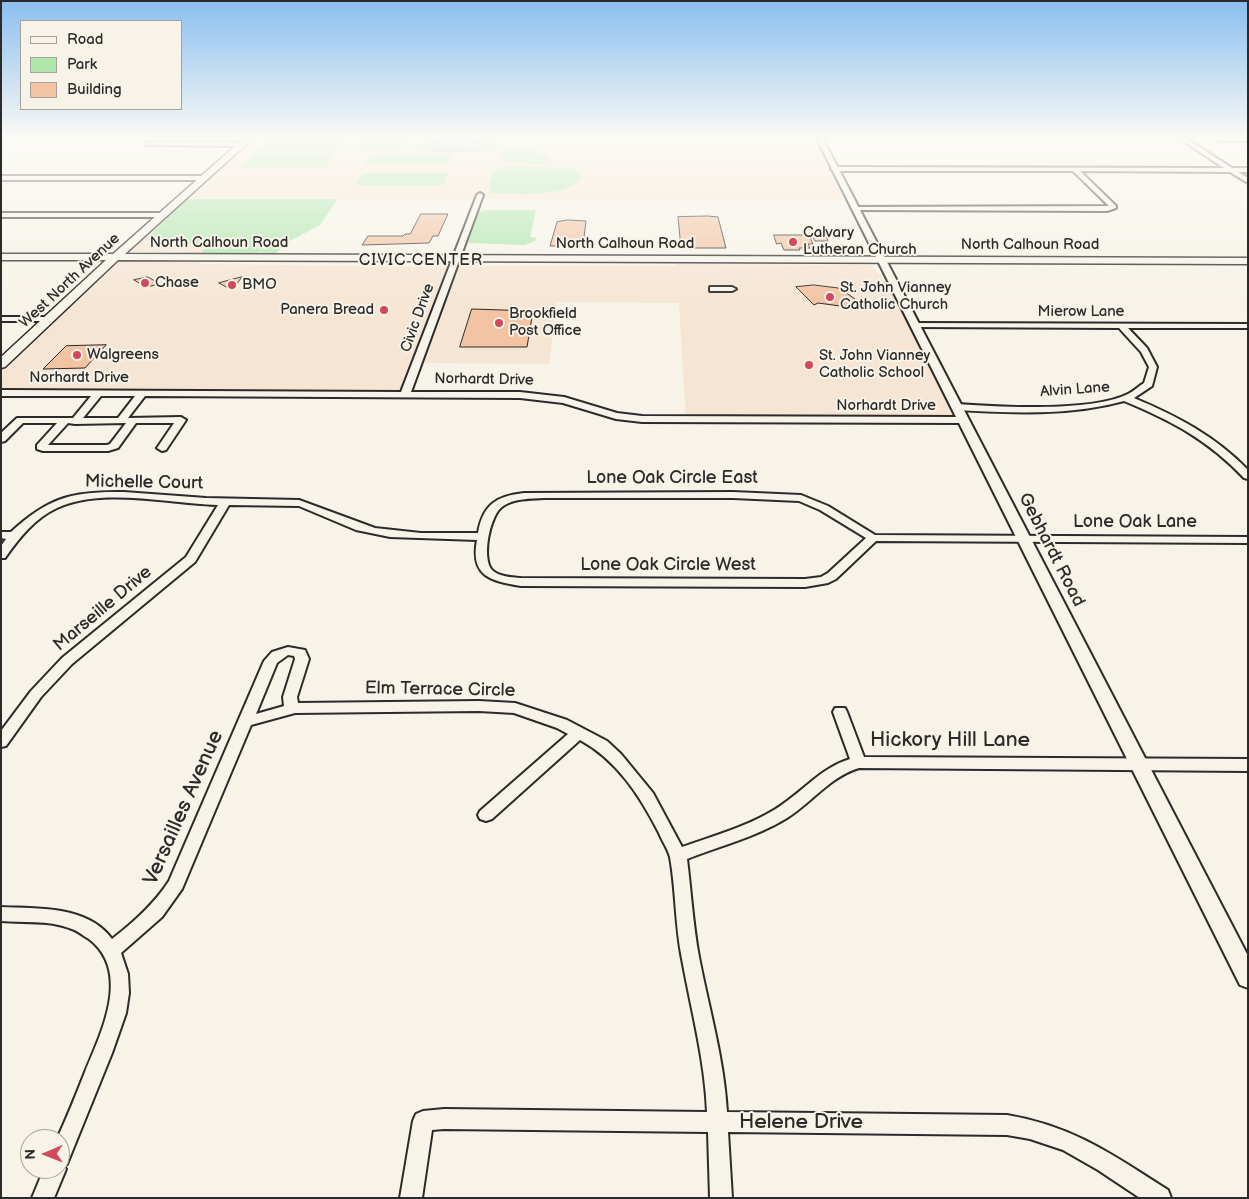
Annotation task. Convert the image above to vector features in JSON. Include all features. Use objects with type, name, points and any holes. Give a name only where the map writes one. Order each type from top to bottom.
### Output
[{"type":"main road","name":"West North Avenue","points":[[1,364],[50,319],[107,261],[114,247],[173,195]]},
{"type":"main road","name":"West North Avenue","points":[[1,348],[32,319],[107,261],[186,195]]},
{"type":"main road","points":[[65,262],[80,262],[114,247]]},
{"type":"main road","name":"North Calhoun Road","points":[[1,257],[80,262],[107,261]]},
{"type":"main road","name":"North Calhoun Road","points":[[1,262],[140,260],[1248,261]]},
{"type":"main road","points":[[107,261],[140,260]]},
{"type":"main road","points":[[107,261],[140,260]]},
{"type":"main road","name":"North Calhoun Road","points":[[454,261],[797,265],[883,262],[1248,266]]},
{"type":"street","name":"Civic Drive","points":[[405,394],[480,195]]},
{"type":"street","name":"Gebhardt Road","points":[[848,195],[1248,978]]},
{"type":"street","points":[[855,208],[1112,208],[1113,205],[1102,195]]},
{"type":"street","points":[[1,215],[164,215]]},
{"type":"street","points":[[713,289],[732,289]]},
{"type":"street","points":[[1,319],[50,319]]},
{"type":"street","name":"Mierow Lane","points":[[914,325],[1248,326]]},
{"type":"street","name":"Alvin Lane","points":[[960,414],[1075,408],[1108,404],[1127,399],[1148,385],[1152,379],[1153,368],[1147,355],[1121,325]]},
{"type":"street","name":"Norhardt Drive","points":[[1,393],[545,396],[616,416],[642,419],[960,414]]},
{"type":"street","points":[[100,393],[41,447],[108,448],[114,446],[133,421]]},
{"type":"street","points":[[120,421],[144,393]]},
{"type":"street","points":[[1127,399],[1177,420],[1204,435],[1224,450],[1248,476]]},
{"type":"street","points":[[1,439],[20,420],[181,420],[162,448]]},
{"type":"street","name":"Lone Oak Circle East","points":[[483,536],[490,513],[494,507],[508,500],[524,496],[734,495],[800,498],[824,508],[873,538]]},
{"type":"street","name":"Michelle Court","points":[[1,555],[14,536],[42,511],[76,498],[122,496],[225,502],[300,503],[314,507],[360,528],[384,533],[483,536]]},
{"type":"street","name":"Marseille Drive","points":[[1,742],[36,694],[67,661],[191,559],[225,502]]},
{"type":"street","points":[[1,535],[14,536]]},
{"type":"street","name":"Lone Oak Circle West","points":[[483,536],[480,558],[482,567],[491,575],[508,581],[788,583],[815,582],[832,576],[873,538]]},
{"type":"street","name":"Lone Oak Lane","points":[[873,538],[1248,540]]},
{"type":"street","name":"Versailles Avenue","points":[[111,950],[153,917],[166,902],[186,863],[271,662],[275,655],[283,652],[293,651],[300,653],[302,659],[290,697],[291,704],[295,708]]},
{"type":"street","name":"Elm Terrace Circle","points":[[247,721],[295,708],[496,706],[529,711],[562,724],[602,745],[648,797],[678,855],[690,956],[712,1065],[718,1123],[721,1198]]},
{"type":"street","points":[[840,712],[859,762]]},
{"type":"street","points":[[486,815],[578,733]]},
{"type":"street","name":"Hickory Hill Lane","points":[[678,855],[743,832],[767,821],[783,812],[828,774],[846,765],[859,762],[1248,765]]},
{"type":"street","points":[[1,914],[45,915],[72,921],[84,926],[97,935],[111,950],[118,968],[121,991],[118,1010],[110,1036],[70,1133]]},
{"type":"street","name":"Helene Drive","points":[[410,1198],[423,1121],[444,1119],[973,1124],[1032,1128],[1059,1137],[1085,1149],[1160,1198]]},
{"type":"street","points":[[43,1198],[51,1179]]},
{"type":"shaded area","points":[[190,195],[842,195],[844,200],[186,199]]},
{"type":"shaded area","points":[[146,236],[207,247],[200,264],[452,267],[405,394],[1,393],[1,364],[108,265]]},
{"type":"shaded area","name":"St. John Vianney Catholic School","points":[[676,264],[872,265],[904,304],[963,420],[686,420],[679,303],[557,302],[549,364],[424,363],[460,266],[676,266]]},
{"type":"green space","points":[[186,199],[338,199],[320,225],[284,244],[276,254],[201,254],[206,247],[149,236]]},
{"type":"green space","points":[[485,210],[536,210],[530,237],[536,238],[535,241],[525,245],[468,243],[478,212]]},
{"type":"building","points":[[421,214],[448,214],[438,236],[433,236],[429,243],[362,245],[368,236],[403,236],[410,234]]},
{"type":"building","points":[[678,217],[718,217],[726,248],[681,248]]},
{"type":"building","points":[[568,220],[586,221],[584,237],[587,237],[585,246],[550,246],[557,222]]},
{"type":"building","points":[[824,232],[828,241],[815,241],[810,233]]},
{"type":"building","name":"Calvary Lutheran Church","points":[[774,235],[809,235],[813,244],[808,244],[810,248],[784,250],[781,243],[777,244]]},
{"type":"building","name":"Chase","points":[[148,277],[160,284],[146,287],[134,280]]},
{"type":"building","name":"BMO","points":[[242,277],[232,290],[219,283]]},
{"type":"building","name":"St. John Vianney Catholic Church","points":[[814,285],[838,288],[855,299],[855,308],[818,303],[814,305],[796,287]]},
{"type":"building","name":"Brookfield Post Office","points":[[472,309],[533,311],[527,347],[460,347]]},
{"type":"building","name":"Walgreens","points":[[106,345],[85,368],[43,369],[66,346]]},
{"type":"place","name":"Calvary Lutheran Church","points":[[793,242]]},
{"type":"place","name":"Chase","points":[[145,283]]},
{"type":"place","name":"BMO","points":[[232,285]]},
{"type":"place","name":"St. John Vianney Catholic Church","points":[[830,297]]},
{"type":"place","name":"Panera Bread","points":[[384,310]]},
{"type":"place","name":"Brookfield Post Office","points":[[499,323]]},
{"type":"place","name":"Walgreens","points":[[77,355]]},
{"type":"place","name":"St. John Vianney Catholic School","points":[[809,365]]},
{"type":"district","name":"CIVIC CENTER","points":[[421,261]]}]
